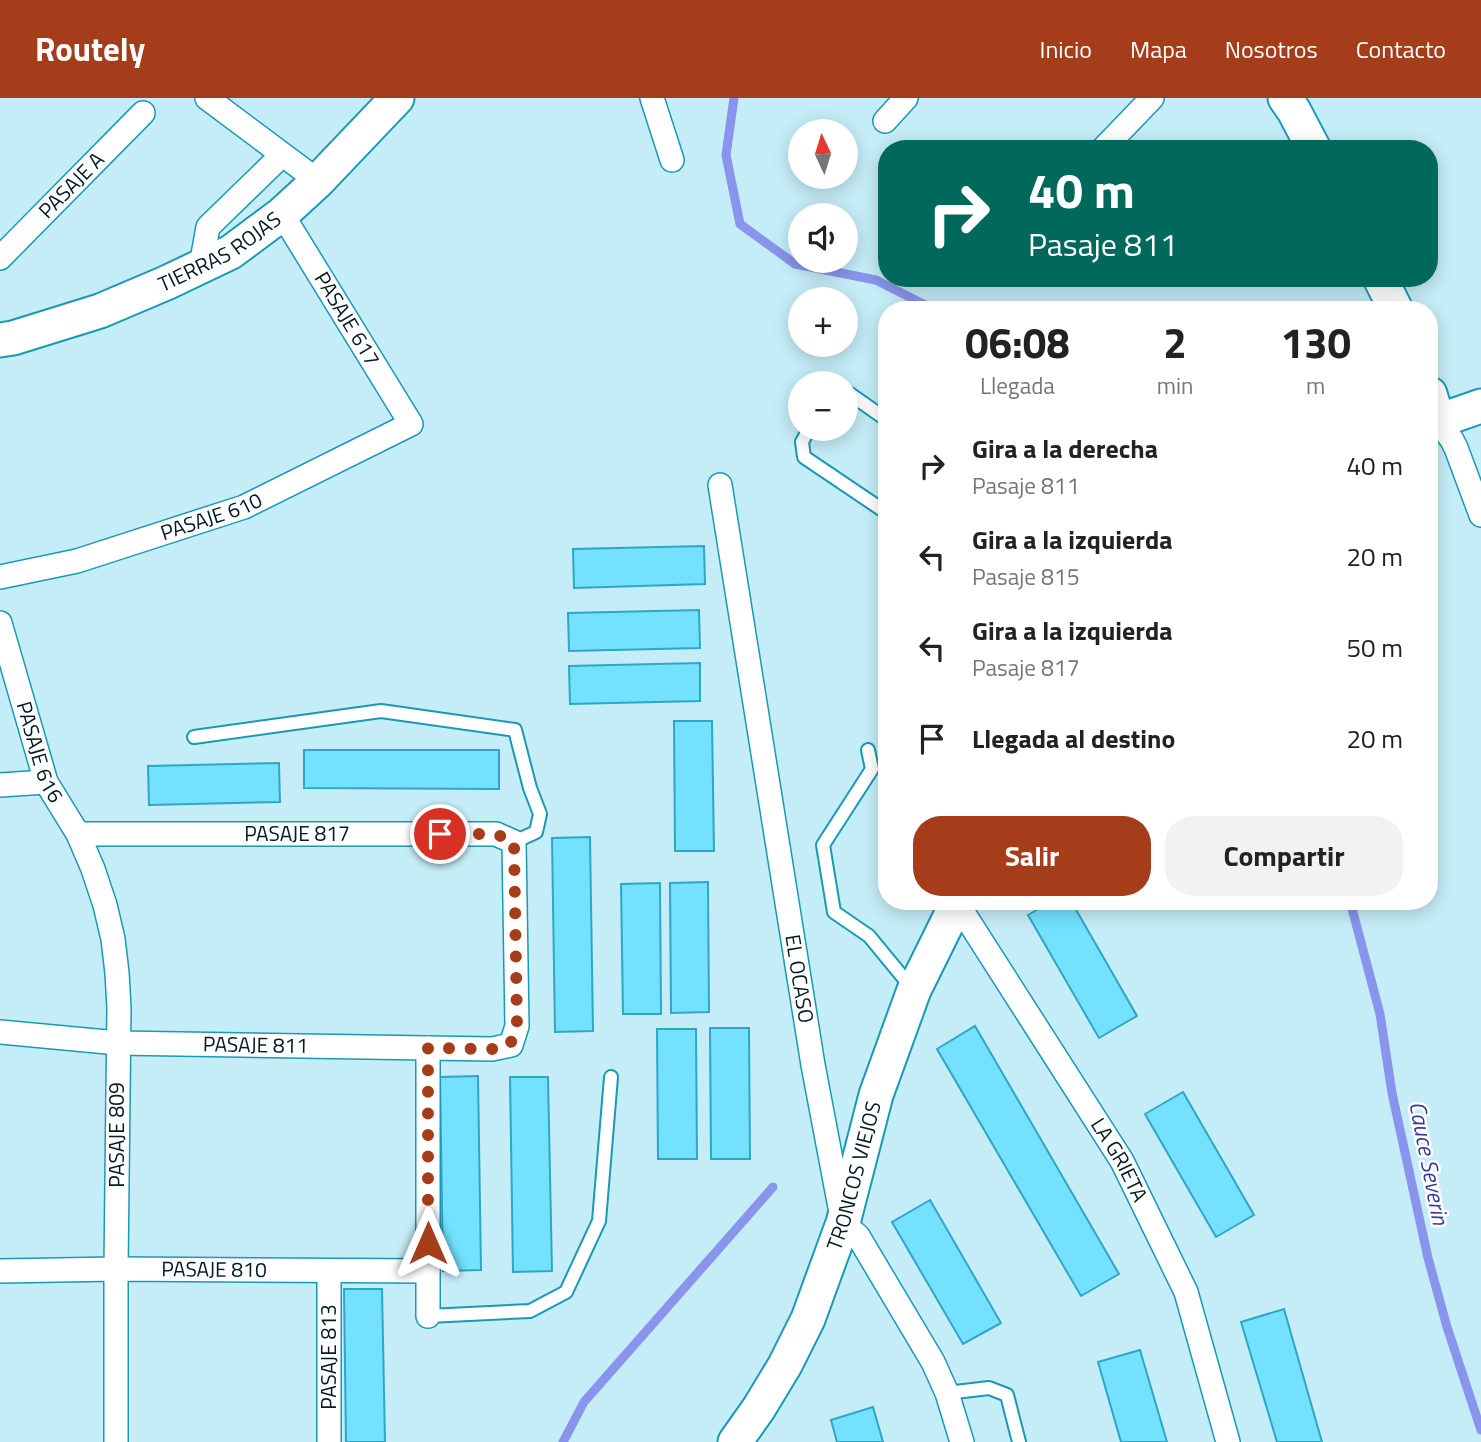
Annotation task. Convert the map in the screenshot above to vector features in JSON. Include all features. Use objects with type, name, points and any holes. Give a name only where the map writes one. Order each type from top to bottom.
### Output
[{"type":"street","points":[[207,98],[318,181]]},
{"type":"street","points":[[240,98],[243,125]]},
{"type":"street","name":"TIERRAS ROJAS","points":[[4,334],[100,311],[231,251],[282,214],[318,181],[397,98]]},
{"type":"street","points":[[652,98],[671,160]]},
{"type":"street","points":[[885,121],[906,98]]},
{"type":"street","points":[[1111,140],[1152,98]]},
{"type":"street","points":[[1285,98],[1309,140]]},
{"type":"street","name":"PASAJE A","points":[[0,258],[143,113]]},
{"type":"street","points":[[201,266],[208,227],[282,155]]},
{"type":"street","name":"PASAJE 617","points":[[282,214],[411,424]]},
{"type":"street","points":[[1438,412],[1481,406]]},
{"type":"street","points":[[1438,420],[1452,440],[1481,515]]},
{"type":"street","name":"PASAJE 610","points":[[0,577],[77,561],[244,507],[411,424]]},
{"type":"street","name":"EL OCASO","points":[[720,485],[813,1065],[843,1223]]},
{"type":"street","name":"PASAJE 616","points":[[0,623],[46,782],[78,834]]},
{"type":"street","points":[[0,785],[46,782]]},
{"type":"street","name":"PASAJE 817","points":[[78,834],[496,834],[514,842]]},
{"type":"street","name":"PASAJE 809","points":[[78,834],[105,905],[117,973],[116,1442]]},
{"type":"street","name":"PASAJE 811","points":[[0,1032],[118,1043],[492,1049],[510,1045],[517,1026],[514,842]]},
{"type":"street","name":"TRONCOS VIEJOS","points":[[735,1442],[785,1365],[807,1319],[843,1223],[876,1095],[914,990],[954,910]]},
{"type":"street","name":"LA GRIETA","points":[[963,910],[1122,1161],[1186,1292],[1228,1442]]},
{"type":"street","points":[[428,1048],[428,1316]]},
{"type":"street","points":[[843,1223],[858,1236],[933,1362],[947,1393],[962,1442]]},
{"type":"street","name":"PASAJE 810","points":[[0,1271],[428,1271]]},
{"type":"street","name":"PASAJE 813","points":[[329,1442],[330,1271]]},
{"type":"lane","points":[[858,400],[878,414]]},
{"type":"lane","points":[[803,441],[804,457],[878,507]]},
{"type":"lane","points":[[194,737],[380,711],[515,730],[530,788],[540,814],[536,832],[514,842]]},
{"type":"lane","points":[[868,750],[872,769],[823,845],[834,912],[869,936],[914,990]]},
{"type":"lane","points":[[428,1316],[530,1311],[566,1292],[599,1221],[611,1077]]},
{"type":"lane","points":[[947,1393],[989,1388],[1007,1395],[1019,1442]]},
{"type":"building","points":[[704,546],[705,584],[574,588],[573,549]]},
{"type":"building","points":[[699,610],[700,648],[569,651],[568,613]]},
{"type":"building","points":[[700,663],[700,701],[570,704],[569,666]]},
{"type":"building","points":[[674,721],[712,721],[714,851],[675,851]]},
{"type":"building","points":[[304,750],[499,750],[499,789],[304,788]]},
{"type":"building","points":[[279,763],[280,802],[149,805],[148,766]]},
{"type":"building","points":[[590,837],[593,1031],[555,1032],[552,838]]},
{"type":"building","points":[[708,882],[709,1012],[671,1013],[670,883]]},
{"type":"building","points":[[660,883],[661,1014],[623,1014],[621,884]]},
{"type":"building","points":[[1037,910],[1076,910],[1137,1016],[1099,1038],[1028,915]]},
{"type":"building","points":[[975,1026],[1119,1274],[1081,1296],[937,1049]]},
{"type":"building","points":[[710,1028],[749,1028],[750,1159],[711,1159]]},
{"type":"building","points":[[657,1029],[696,1029],[697,1159],[658,1159]]},
{"type":"building","points":[[478,1076],[481,1270],[443,1271],[440,1077]]},
{"type":"building","points":[[510,1077],[548,1077],[552,1271],[513,1272]]},
{"type":"building","points":[[1183,1092],[1254,1215],[1216,1237],[1145,1114]]},
{"type":"building","points":[[930,1200],[1001,1323],[963,1344],[892,1222]]},
{"type":"building","points":[[344,1289],[382,1289],[385,1442],[346,1442]]},
{"type":"building","points":[[1284,1309],[1322,1442],[1277,1442],[1241,1322]]},
{"type":"building","points":[[1140,1350],[1167,1442],[1121,1442],[1098,1362]]},
{"type":"building","points":[[873,1407],[883,1442],[837,1442],[831,1420]]},
{"type":"waterway","name":"Cauce Severin","points":[[734,98],[726,155],[740,224],[795,264],[878,281]]},
{"type":"waterway","name":"Cauce Severin","points":[[890,287],[917,301]]},
{"type":"waterway","name":"Cauce Severin","points":[[1352,910],[1380,1014],[1392,1093],[1428,1258],[1447,1327],[1481,1430]]},
{"type":"waterway","points":[[563,1442],[584,1402],[773,1187]]},
{"type":"route","points":[[428,1243],[428,1048],[492,1049],[510,1045],[517,1026],[514,842],[496,834],[440,834]]}]
